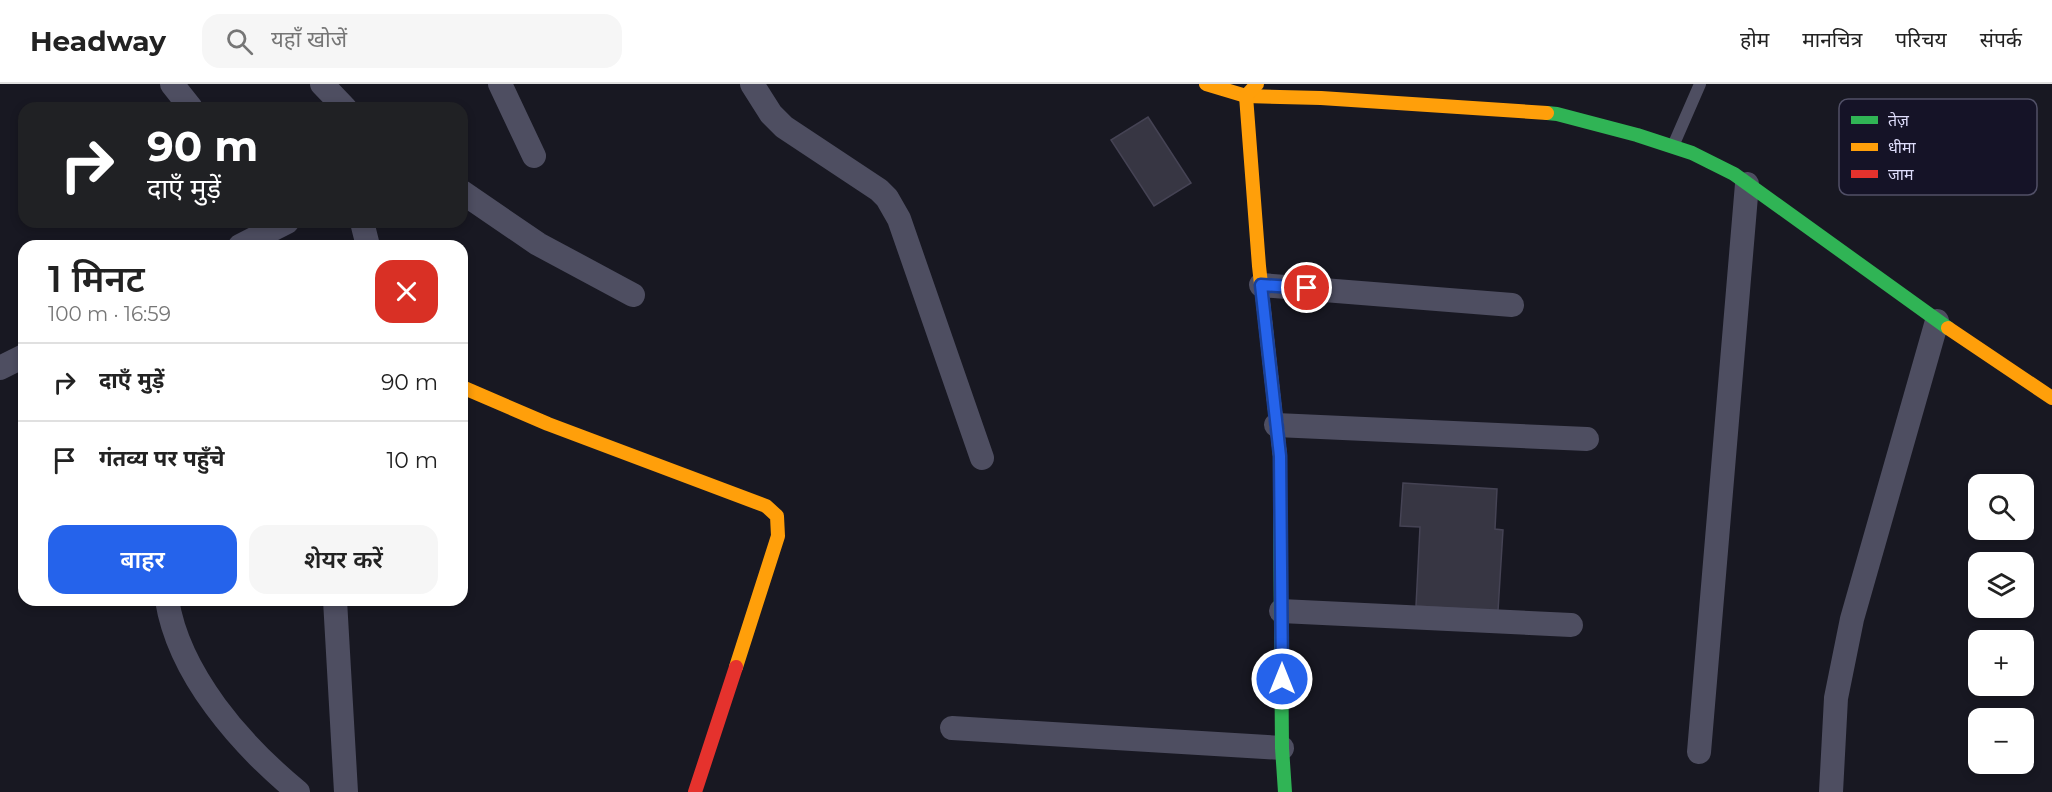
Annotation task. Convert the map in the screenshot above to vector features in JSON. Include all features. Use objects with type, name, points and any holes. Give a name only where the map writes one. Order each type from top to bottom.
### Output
[{"type":"street","points":[[172,84],[186,102]]},
{"type":"street","points":[[322,84],[339,102]]},
{"type":"street","points":[[500,84],[534,156]]},
{"type":"street","points":[[752,84],[771,114],[784,127],[879,190],[893,206],[982,458]]},
{"type":"street","points":[[1206,84],[1246,96],[1321,98],[1557,114],[1673,146],[1734,174],[1937,321],[2052,398]]},
{"type":"street","points":[[1257,84],[1246,96],[1261,285],[1280,456],[1282,748],[1285,792]]},
{"type":"street","points":[[1699,752],[1748,184]]},
{"type":"street","points":[[468,196],[538,244],[633,295]]},
{"type":"street","points":[[252,240],[275,228]]},
{"type":"street","points":[[1261,285],[1512,305]]},
{"type":"street","points":[[1830,792],[1836,698],[1852,619],[1937,321]]},
{"type":"street","points":[[0,368],[18,359]]},
{"type":"street","points":[[468,390],[549,424],[766,506],[777,516],[778,536],[695,792]]},
{"type":"street","points":[[1276,425],[1587,439]]},
{"type":"street","points":[[168,606],[170,622],[178,642],[193,671],[224,716],[261,760],[298,792]]},
{"type":"street","points":[[335,606],[345,792]]},
{"type":"street","points":[[1281,611],[1571,625]]},
{"type":"street","points":[[952,728],[1282,748]]},
{"type":"lane","points":[[1673,146],[1700,84]]},
{"type":"building","points":[[1148,117],[1191,183],[1154,206],[1111,140]]},
{"type":"building","points":[[1403,483],[1497,489],[1495,529],[1503,530],[1498,611],[1416,606],[1420,527],[1400,526]]},
{"type":"traffic: fast","points":[[1547,113],[1637,135],[1692,153],[1734,174],[1948,328]]},
{"type":"traffic: fast","points":[[1280,510],[1282,748],[1285,792]]},
{"type":"traffic: slow","points":[[1206,84],[1246,96],[1321,98],[1547,113]]},
{"type":"traffic: slow","points":[[1257,84],[1246,96],[1259,266],[1280,456],[1280,510]]},
{"type":"traffic: slow","points":[[1948,328],[2052,398]]},
{"type":"traffic: slow","points":[[468,390],[548,424],[766,506],[777,516],[778,536],[736,667]]},
{"type":"traffic: jam","points":[[695,792],[736,667]]},
{"type":"route","points":[[1282,679],[1280,456],[1261,285],[1307,288]]}]
